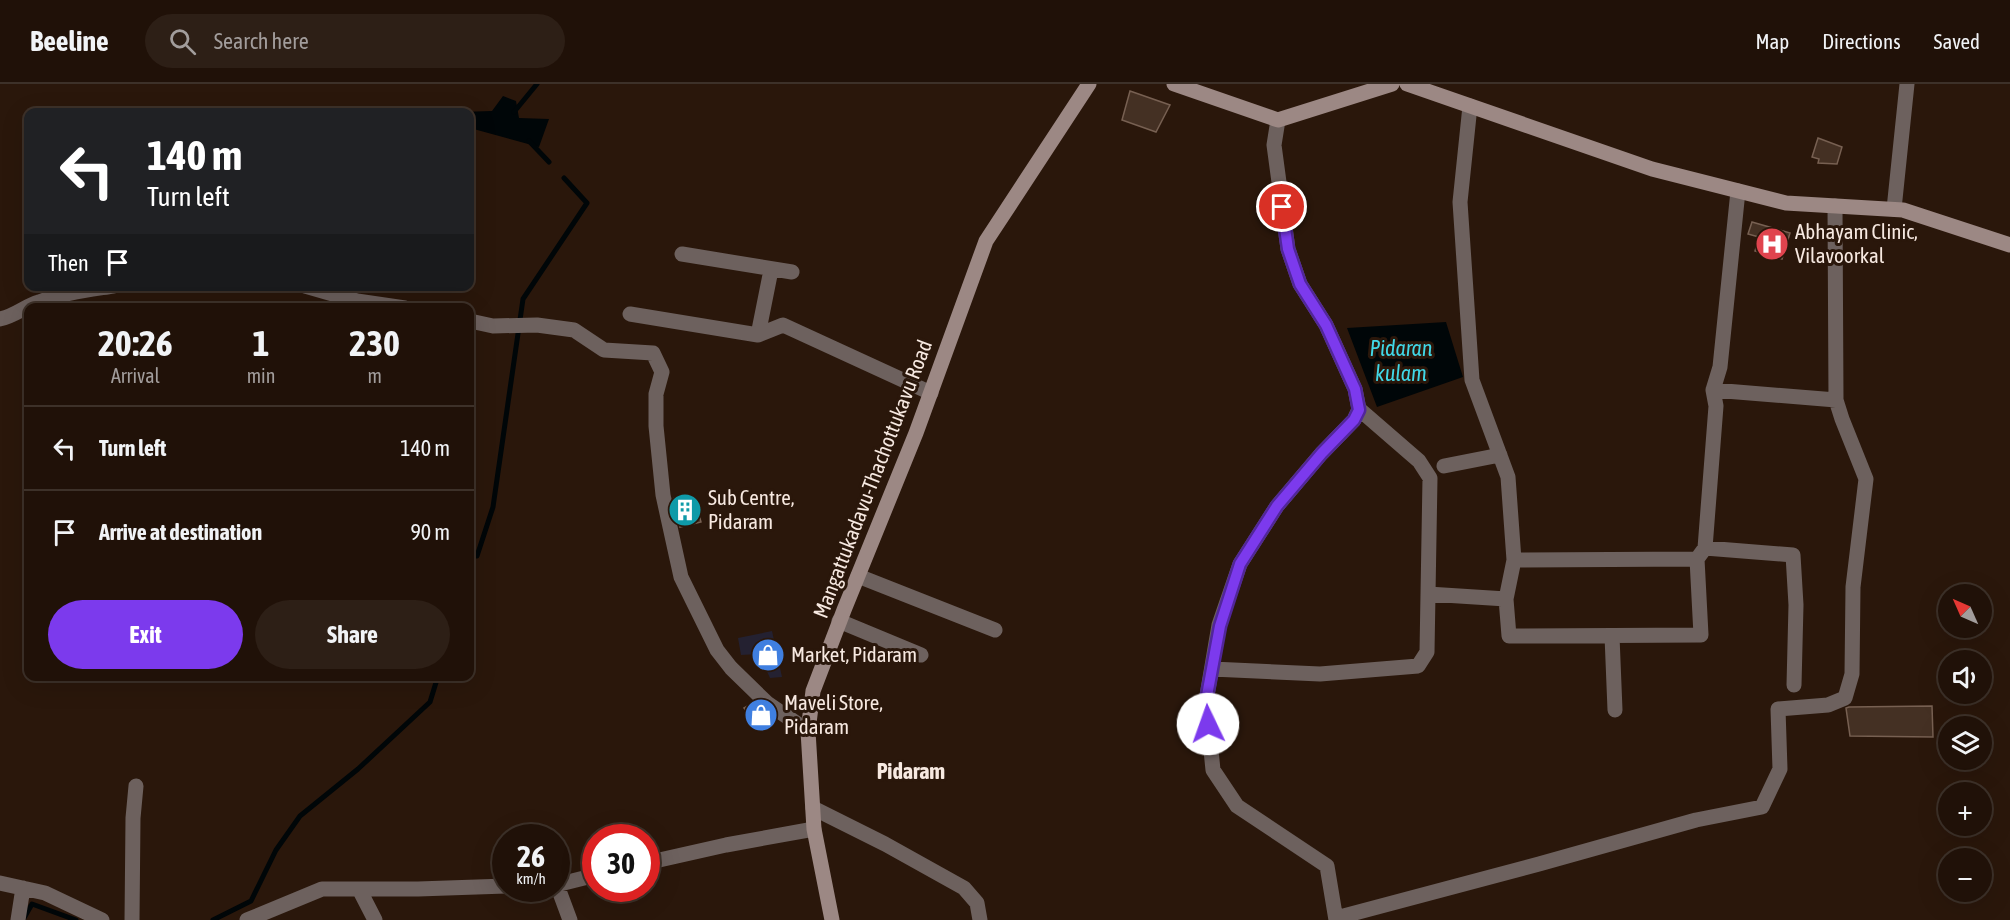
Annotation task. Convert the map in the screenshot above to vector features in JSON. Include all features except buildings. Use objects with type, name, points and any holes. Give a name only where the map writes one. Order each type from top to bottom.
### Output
[{"type":"main road","name":"Mangattukadavu-Thachottukavu Road","points":[[832,920],[814,830],[808,731],[813,691],[931,393],[986,241],[1089,84]]},
{"type":"main road","points":[[1174,84],[1278,120],[1392,84]]},
{"type":"main road","points":[[1407,84],[1652,169],[1786,203],[1903,210],[2010,245]]},
{"type":"street","points":[[1894,210],[1907,84]]},
{"type":"street","points":[[1470,106],[1460,202],[1472,380],[1508,477],[1514,560],[1506,599],[1509,636],[1701,635],[1701,553],[1716,406],[1713,390],[1720,367],[1738,191]]},
{"type":"street","points":[[1278,120],[1274,145],[1288,249],[1300,284],[1326,325],[1355,389],[1359,410],[1354,420],[1322,453],[1277,506],[1240,564],[1220,626],[1206,701],[1213,770],[1237,806],[1327,866],[1336,919],[1696,820],[1762,807],[1780,769],[1778,709],[1828,705],[1845,698],[1852,674],[1853,587],[1866,479],[1836,400],[1835,206]]},
{"type":"street","points":[[682,254],[792,272]]},
{"type":"street","points":[[758,335],[771,270]]},
{"type":"street","points":[[34,303],[89,291]]},
{"type":"street","points":[[322,291],[371,303]]},
{"type":"street","points":[[0,319],[24,309]]},
{"type":"street","points":[[630,314],[758,335],[783,325],[931,393]]},
{"type":"street","points":[[474,322],[493,326],[537,325],[574,330],[604,350],[653,353],[662,372],[656,394],[656,426],[663,495],[681,577],[717,650],[732,669],[767,703],[808,731]]},
{"type":"street","points":[[1713,390],[1836,400]]},
{"type":"street","points":[[1212,669],[1320,674],[1418,666],[1427,652],[1430,478],[1419,461],[1359,410]]},
{"type":"street","points":[[1444,466],[1500,455]]},
{"type":"street","points":[[1514,560],[1701,553],[1792,555],[1796,605],[1794,685]]},
{"type":"street","points":[[858,576],[995,630]]},
{"type":"street","points":[[1428,594],[1506,599]]},
{"type":"street","points":[[839,621],[921,655]]},
{"type":"street","points":[[1612,636],[1615,710]]},
{"type":"street","points":[[132,920],[133,818],[136,786]]},
{"type":"street","points":[[813,807],[964,888],[977,903],[980,920]]},
{"type":"street","points":[[660,861],[726,845],[814,830]]},
{"type":"street","points":[[0,883],[45,893],[102,920]]},
{"type":"street","points":[[248,920],[276,915],[322,889],[492,886]]},
{"type":"street","points":[[18,920],[23,888]]},
{"type":"street","points":[[359,889],[375,920]]},
{"type":"street","points":[[563,902],[570,920]]},
{"type":"shaded area","name":"Market, Pidaram","points":[[772,631],[782,677],[770,678],[759,654],[741,655],[738,638]]},
{"type":"water","points":[[503,96],[516,101],[519,118],[549,119],[539,147],[474,129],[474,112],[492,111]]},
{"type":"water","name":"Pidaran kulam","points":[[1446,322],[1463,377],[1377,407],[1347,328]]},
{"type":"waterway","points":[[514,112],[537,84]]},
{"type":"waterway","points":[[529,141],[549,162]]},
{"type":"waterway","points":[[477,556],[493,507],[523,299],[587,203],[564,178]]},
{"type":"waterway","points":[[213,920],[251,901],[276,850],[300,816],[358,769],[430,702],[436,681]]},
{"type":"waterway","points":[[24,918],[32,904],[76,920]]},
{"type":"place","name":"Abhayam Clinic, Vilavoorkal","points":[[1772,244]]},
{"type":"place","name":"Sub Centre, Pidaram","points":[[685,510]]},
{"type":"place","name":"Market, Pidaram","points":[[768,655]]},
{"type":"place","name":"Maveli Store, Pidaram","points":[[761,715]]},
{"type":"district","name":"Pidaram","points":[[911,771]]},
{"type":"route","points":[[1208,724],[1206,701],[1220,626],[1240,564],[1277,506],[1322,453],[1354,420],[1359,410],[1355,389],[1326,325],[1300,284],[1288,249],[1282,207]]}]
